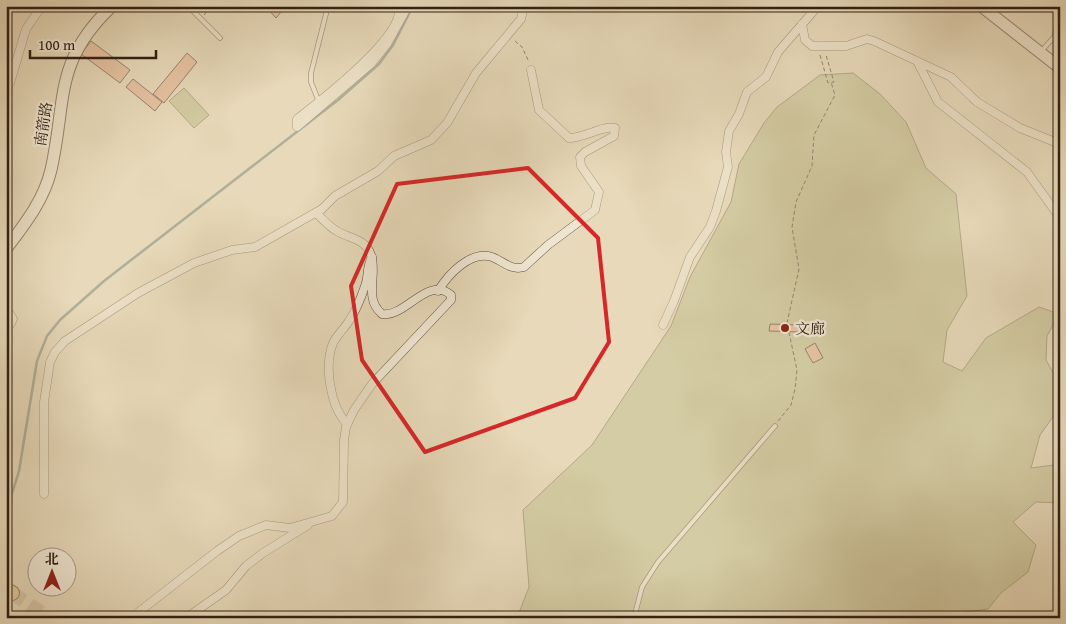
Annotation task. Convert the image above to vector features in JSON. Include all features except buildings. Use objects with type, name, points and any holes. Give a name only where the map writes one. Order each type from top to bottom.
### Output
[{"type":"street","points":[[6,87],[10,83],[26,29],[42,6]]},
{"type":"street","name":"南箭路","points":[[6,249],[35,209],[48,180],[66,72],[73,56],[98,20],[112,6]]},
{"type":"street","points":[[399,6],[400,10],[390,30],[368,60],[297,119],[297,127],[371,64],[387,44],[408,6]]},
{"type":"street","points":[[44,494],[44,402],[50,362],[55,352],[65,341],[172,273],[194,262],[232,250],[254,247],[316,213],[335,196],[378,171],[394,156],[431,140],[440,132],[471,79],[507,34],[522,19],[524,6]]},
{"type":"street","points":[[663,325],[690,257],[710,227],[716,211],[728,166],[726,152],[728,131],[738,114],[746,92],[766,77],[778,52],[818,6]]},
{"type":"street","points":[[980,6],[1060,68]]},
{"type":"street","points":[[991,6],[1060,60]]},
{"type":"street","points":[[802,24],[806,40],[812,46],[846,46],[867,39],[951,78],[978,102],[1020,128],[1060,144]]},
{"type":"street","points":[[918,63],[938,102],[1027,172],[1060,218]]},
{"type":"street","points":[[438,291],[462,264],[474,259],[489,256],[510,267],[524,267],[548,245],[595,210],[599,192],[581,166],[580,157],[614,136],[615,128],[609,127],[578,138],[569,138],[539,110],[531,70]]},
{"type":"street","points":[[131,618],[239,536],[266,525],[290,528],[332,516],[343,502],[344,440],[348,424],[362,396],[418,334],[449,305],[451,295],[438,291],[423,293],[395,313],[382,314],[373,303],[372,257],[368,248],[360,240],[338,233],[316,213]]},
{"type":"street","points":[[348,424],[337,405],[330,383],[330,354],[334,342],[350,320],[366,284],[368,264],[372,257]]},
{"type":"street","points":[[6,308],[13,319],[6,332]]},
{"type":"street","points":[[186,618],[226,590],[246,566],[263,553],[321,518]]},
{"type":"lane","points":[[188,6],[220,38]]},
{"type":"lane","points":[[319,102],[311,82],[328,6]]},
{"type":"lane","points":[[1044,48],[1054,37],[1060,21]]},
{"type":"lane","points":[[634,618],[642,587],[658,562],[775,426]]},
{"type":"path","points":[[201,19],[212,6]]},
{"type":"path","points":[[507,34],[522,47],[531,70]]},
{"type":"path","points":[[825,51],[834,82],[831,82]]},
{"type":"path","points":[[775,426],[791,405],[797,370],[787,323],[799,269],[792,227],[796,202],[812,166],[814,135],[835,95],[831,82],[828,83],[819,52]]},
{"type":"highlighted area","points":[[528,168],[598,238],[609,342],[575,398],[425,452],[362,360],[351,286],[397,184]]},
{"type":"green space","points":[[853,73],[880,94],[906,122],[926,168],[956,194],[967,296],[947,330],[943,362],[962,371],[986,338],[1039,307],[1059,314],[1047,336],[1046,360],[1060,385],[1060,407],[1040,435],[1031,468],[1054,465],[1060,458],[1060,503],[1036,502],[1013,522],[1036,545],[1028,572],[1001,593],[988,609],[964,612],[961,618],[517,618],[529,587],[523,510],[592,445],[671,326],[690,277],[731,202],[739,164],[764,123],[777,107],[820,75]]},
{"type":"green space","points":[[184,88],[209,115],[194,128],[169,101]]},
{"type":"waterway","points":[[6,513],[19,471],[37,361],[47,336],[60,320],[104,281],[338,100],[379,64],[393,45],[413,6]]},
{"type":"tunnel","points":[[12,593],[49,618]]},
{"type":"place","name":"文廊","points":[[785,328]]}]
